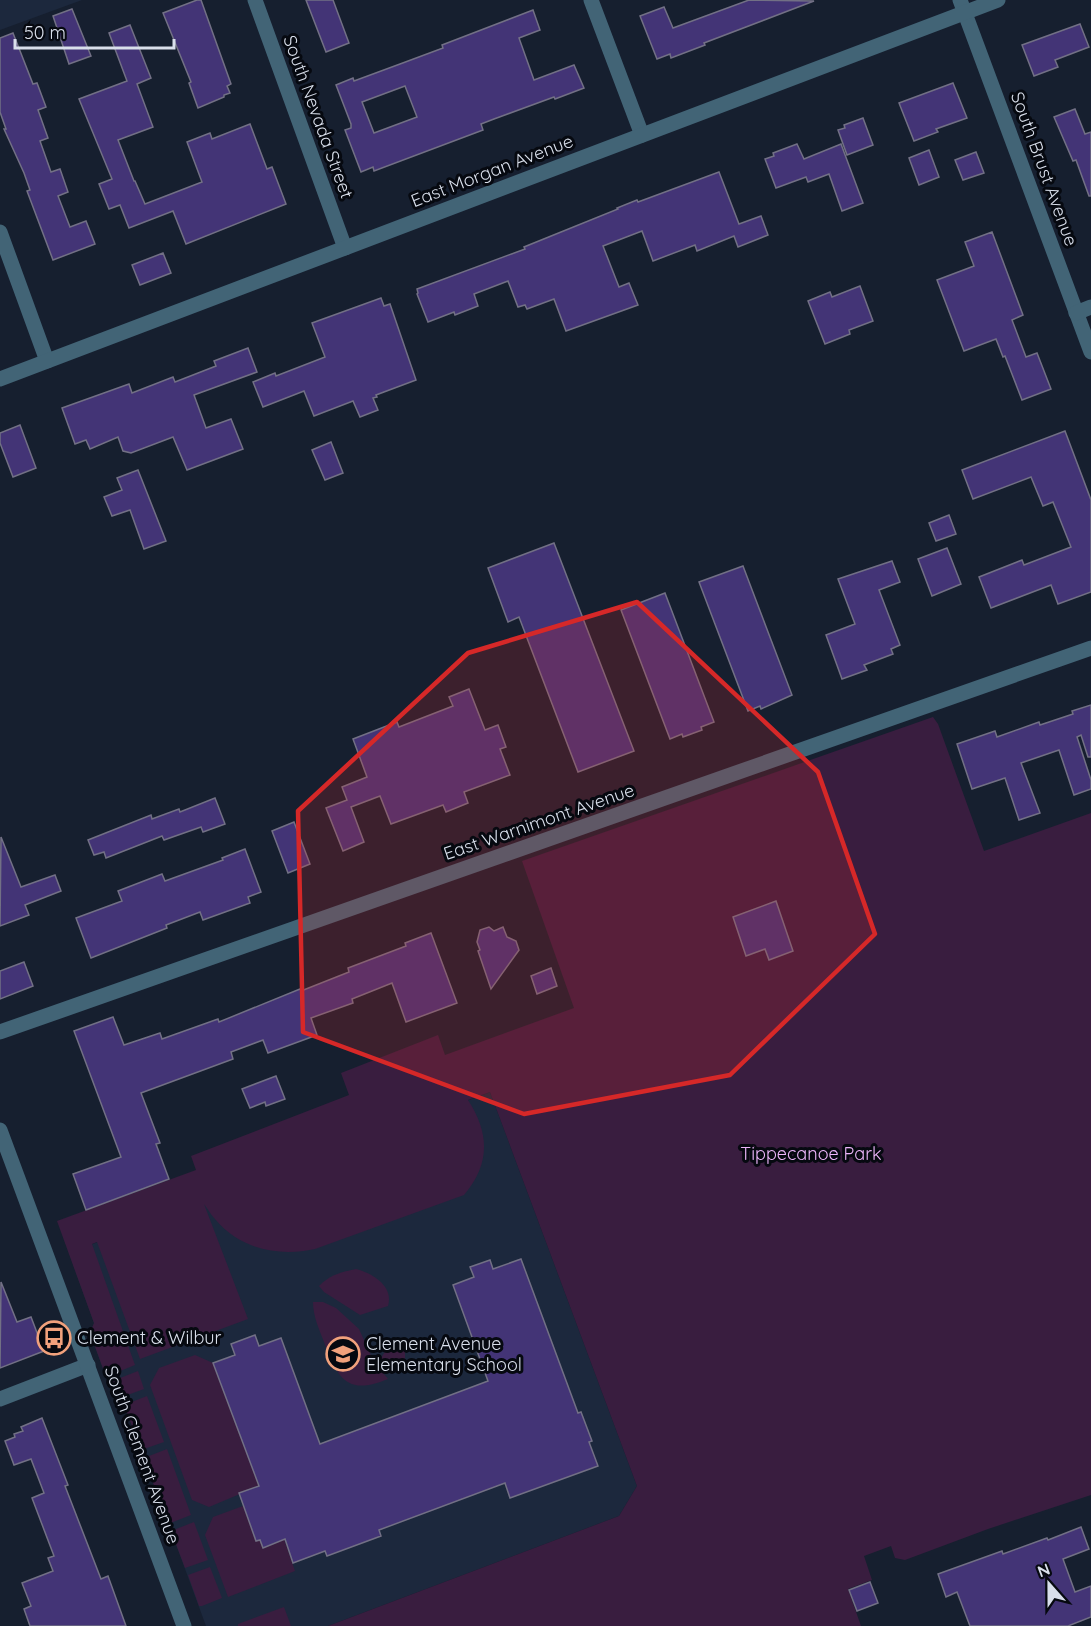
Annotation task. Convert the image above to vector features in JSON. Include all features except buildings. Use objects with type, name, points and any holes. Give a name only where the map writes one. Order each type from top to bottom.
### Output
[{"type":"street","name":"South Nevada Street","points":[[255,0],[345,248]]},
{"type":"street","points":[[591,0],[642,135]]},
{"type":"street","name":"East Morgan Avenue","points":[[0,379],[642,135],[963,6],[998,0]]},
{"type":"street","name":"South Brust Avenue","points":[[963,6],[1084,310],[1091,352]]},
{"type":"street","points":[[0,232],[47,361]]},
{"type":"street","name":"East Warnimont Avenue","points":[[0,1032],[1091,648]]},
{"type":"street","name":"South Clement Avenue","points":[[0,1130],[184,1626]]},
{"type":"street","points":[[0,1399],[88,1365]]},
{"type":"highlighted area","points":[[637,602],[818,772],[875,934],[730,1075],[524,1114],[303,1032],[298,811],[468,653]]},
{"type":"shaded area","points":[[0,0],[82,0],[0,30]]},
{"type":"shaded area","name":"Clement Avenue Elementary School","points":[[490,1092],[637,1486],[619,1516],[328,1626],[206,1626],[119,1389],[109,1385],[90,1333],[94,1323],[69,1253]]},
{"type":"green space","name":"Tippecanoe Park","points":[[933,717],[938,724],[984,851],[1091,813],[1091,1495],[988,1529],[905,1560],[895,1558],[891,1546],[864,1556],[872,1580],[848,1589],[861,1626],[328,1626],[619,1516],[637,1486],[490,1092],[468,1100],[480,1125],[484,1149],[479,1172],[464,1195],[315,1249],[287,1252],[248,1244],[225,1229],[204,1204],[248,1319],[140,1359],[97,1242],[92,1244],[135,1365],[113,1374],[105,1374],[90,1333],[94,1323],[57,1221],[196,1170],[191,1156],[349,1095],[341,1073],[438,1035],[445,1055],[574,1008],[522,861]]},
{"type":"green space","points":[[356,1269],[375,1277],[385,1287],[388,1292],[388,1306],[360,1315],[324,1292],[319,1286],[336,1274]]},
{"type":"green space","points":[[313,1302],[323,1302],[336,1308],[359,1329],[374,1362],[388,1379],[363,1386],[353,1385],[346,1381],[334,1366],[329,1355],[318,1327]]},
{"type":"green space","points":[[405,1344],[405,1358],[398,1371],[390,1369],[381,1358],[386,1350]]},
{"type":"green space","points":[[195,1355],[213,1363],[259,1486],[209,1507],[192,1500],[150,1385],[159,1368]]},
{"type":"green space","points":[[138,1371],[144,1389],[122,1397],[119,1389],[109,1385],[115,1380]]},
{"type":"green space","points":[[147,1396],[164,1442],[141,1450],[124,1405]]},
{"type":"green space","points":[[167,1449],[191,1515],[168,1524],[144,1458]]},
{"type":"green space","points":[[243,1506],[256,1541],[283,1536],[295,1571],[228,1597],[205,1535],[213,1517]]},
{"type":"green space","points":[[194,1522],[208,1560],[185,1568],[171,1531]]},
{"type":"green space","points":[[210,1567],[222,1598],[199,1606],[188,1575]]},
{"type":"green space","points":[[284,1607],[291,1626],[238,1626],[238,1624]]},
{"type":"place","name":"Clement & Wilbur","points":[[54,1338]]},
{"type":"place","name":"Clement Avenue Elementary School","points":[[343,1354]]}]
